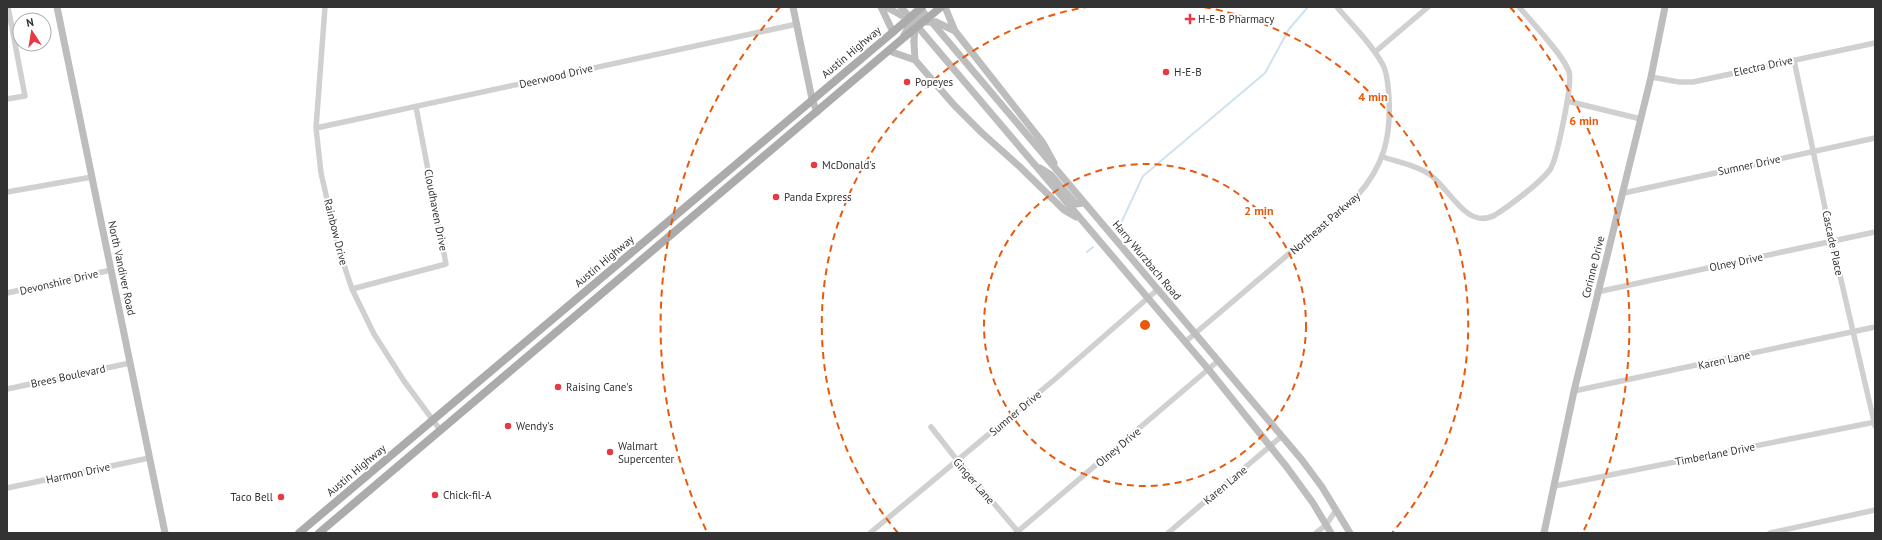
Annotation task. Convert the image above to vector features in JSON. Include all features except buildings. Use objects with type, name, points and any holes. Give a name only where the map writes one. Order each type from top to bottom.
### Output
[{"type":"main road","name":"North Vandiver Road","points":[[57,7],[165,533]]},
{"type":"main road","points":[[793,7],[812,99],[817,112]]},
{"type":"main road","points":[[881,7],[893,32]]},
{"type":"main road","points":[[886,7],[900,14],[917,15],[955,31]]},
{"type":"main road","points":[[901,7],[1209,370],[1271,447],[1313,503],[1331,533]]},
{"type":"main road","name":"Austin Highway","points":[[299,533],[893,32],[917,15],[930,16],[941,7]]},
{"type":"main road","points":[[945,7],[955,31],[1044,143],[1058,172]]},
{"type":"main road","name":"Corinne Drive","points":[[1544,533],[1597,292],[1624,193],[1651,77],[1664,7]]},
{"type":"main road","points":[[915,60],[917,15]]},
{"type":"main road","name":"Austin Highway","points":[[319,533],[875,63],[901,40],[917,15]]},
{"type":"main road","name":"Harry Wurzbach Road","points":[[917,15],[1058,172],[1282,436],[1322,487],[1350,533]]},
{"type":"main road","points":[[889,50],[915,60],[978,128],[1024,170],[1064,210],[1082,221]]},
{"type":"main road","points":[[1032,162],[1051,175],[1076,204],[1084,203]]},
{"type":"street","points":[[7,100],[25,96],[8,7]]},
{"type":"street","name":"Rainbow Drive","points":[[325,7],[316,128],[322,173],[338,247],[352,288],[364,316],[385,353],[441,431]]},
{"type":"street","name":"Northeast Parkway","points":[[1185,342],[1356,196],[1372,177],[1383,157],[1390,116],[1384,66],[1375,52],[1337,7]]},
{"type":"street","points":[[1375,52],[1428,7]]},
{"type":"street","points":[[1383,157],[1418,168],[1430,174],[1465,212],[1478,218],[1488,218],[1505,208],[1547,174],[1551,168],[1567,101],[1570,87],[1570,74],[1566,65],[1519,7]]},
{"type":"street","name":"Deerwood Drive","points":[[316,128],[796,24]]},
{"type":"street","name":"Electra Drive","points":[[1651,77],[1679,82],[1693,82],[1875,43]]},
{"type":"street","name":"Cascade Place","points":[[1794,60],[1832,241],[1875,423]]},
{"type":"street","points":[[1567,101],[1641,119]]},
{"type":"street","name":"Cloudhaven Drive","points":[[352,288],[446,264],[416,107]]},
{"type":"street","name":"Sumner Drive","points":[[1624,193],[1875,138]]},
{"type":"street","points":[[7,192],[92,177]]},
{"type":"street","name":"Olney Drive","points":[[1597,292],[1875,232]]},
{"type":"street","name":"Devonshire Drive","points":[[7,293],[111,270]]},
{"type":"street","name":"Sumner Drive","points":[[870,533],[1054,380],[1157,290]]},
{"type":"street","name":"Karen Lane","points":[[1574,391],[1875,328]]},
{"type":"street","name":"Olney Drive","points":[[1018,532],[1209,370],[1218,360]]},
{"type":"street","name":"Brees Boulevard","points":[[7,389],[130,363]]},
{"type":"street","name":"Timberlane Drive","points":[[1554,486],[1875,423]]},
{"type":"street","name":"Ginger Lane","points":[[931,427],[1018,532]]},
{"type":"street","name":"Karen Lane","points":[[1168,533],[1271,447],[1282,436]]},
{"type":"street","name":"Harmon Drive","points":[[7,488],[149,458]]},
{"type":"street","points":[[1316,533],[1326,525],[1336,510]]},
{"type":"street","points":[[1770,533],[1875,510]]},
{"type":"waterway","points":[[1118,226],[1121,223],[1143,176],[1265,73],[1289,29],[1308,7]]},
{"type":"waterway","points":[[1087,252],[1093,247]]},
{"type":"place","name":"H-E-B Pharmacy","points":[[1190,19]]},
{"type":"place","name":"H-E-B","points":[[1166,72]]},
{"type":"place","name":"Popeyes","points":[[907,82]]},
{"type":"place","name":"McDonald's","points":[[814,165]]},
{"type":"place","name":"Panda Express","points":[[776,197]]},
{"type":"place","name":"Raising Cane's","points":[[558,387]]},
{"type":"place","name":"Wendy's","points":[[508,426]]},
{"type":"place","name":"Walmart Supercenter","points":[[610,452]]},
{"type":"place","name":"Chick-fil-A","points":[[435,495]]},
{"type":"place","name":"Taco Bell","points":[[281,497]]}]
